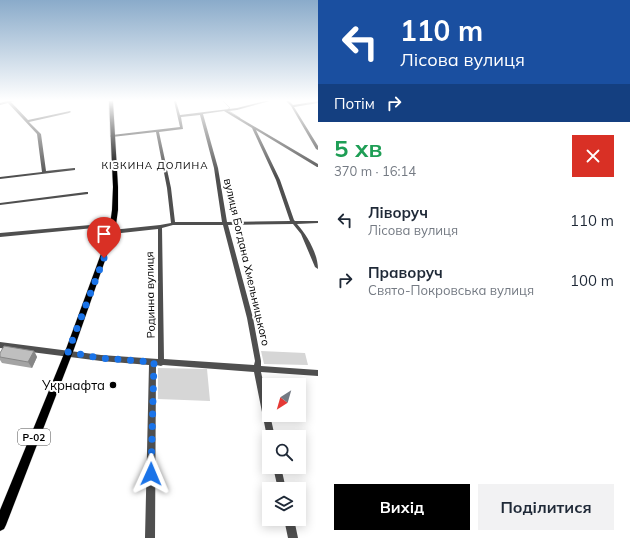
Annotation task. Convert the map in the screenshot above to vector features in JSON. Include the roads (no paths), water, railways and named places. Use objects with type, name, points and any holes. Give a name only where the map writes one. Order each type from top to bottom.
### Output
[{"type":"main road","name":"Р-02","points":[[0,525],[69,351],[112,229],[116,187],[112,126]]},
{"type":"street","points":[[32,126],[39,134],[44,173]]},
{"type":"street","points":[[112,136],[182,128],[182,126]]},
{"type":"street","name":"вулиця Богдана Хмельницького","points":[[204,126],[216,168],[225,224],[250,318],[258,361],[257,369],[270,430]]},
{"type":"street","points":[[250,126],[318,166]]},
{"type":"street","points":[[304,126],[318,149]]},
{"type":"street","points":[[253,128],[278,180],[292,220],[303,234],[318,267]]},
{"type":"street","points":[[157,131],[169,188],[173,224]]},
{"type":"street","points":[[0,178],[74,169]]},
{"type":"street","points":[[0,204],[86,193]]},
{"type":"street","points":[[0,235],[160,227],[173,224],[295,224],[318,222]]},
{"type":"street","name":"Родинна вулиця","points":[[150,538],[157,362],[160,227]]},
{"type":"street","points":[[0,345],[69,351],[100,358],[318,373]]},
{"type":"street","points":[[290,526],[293,538]]},
{"type":"place","name":"Укрнафта","points":[[113,385]]},
{"type":"district","name":"КІЗКИНА ДОЛИНА","points":[[155,165]]}]
